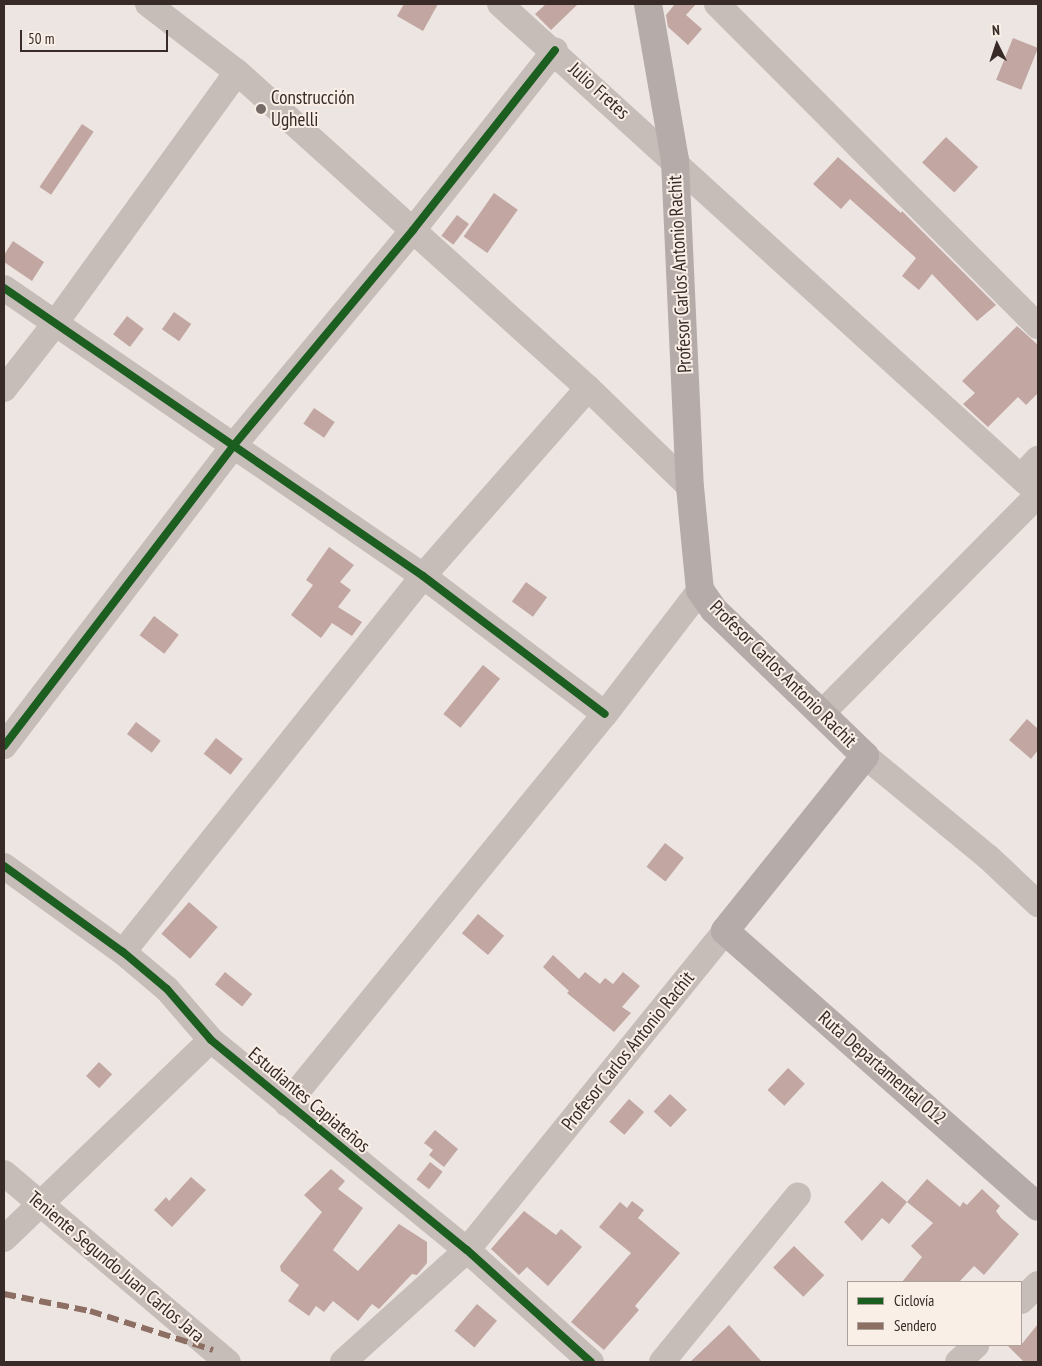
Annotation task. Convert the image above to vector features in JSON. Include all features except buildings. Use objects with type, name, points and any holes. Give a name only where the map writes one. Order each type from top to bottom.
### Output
[{"type":"main road","name":"Profesor Carlos Antonio Rachit","points":[[648,4],[675,160],[690,487],[700,590],[714,610],[865,756],[725,931]]},
{"type":"main road","name":"Ruta Departamental 012","points":[[725,931],[1038,1207]]},
{"type":"street","points":[[148,4],[237,72],[588,388],[690,487]]},
{"type":"street","name":"Julio Fretes","points":[[500,4],[555,50],[675,160],[1034,481]]},
{"type":"street","points":[[717,4],[1038,326]]},
{"type":"street","points":[[4,746],[234,445],[413,230],[555,50]]},
{"type":"street","points":[[4,389],[54,325],[237,72]]},
{"type":"street","points":[[4,288],[54,325],[234,445],[423,576],[605,714]]},
{"type":"street","points":[[123,952],[423,576],[588,388]]},
{"type":"street","points":[[821,714],[1034,481]]},
{"type":"street","points":[[287,1104],[605,714],[700,590]]},
{"type":"street","points":[[865,756],[988,857],[1038,904]]},
{"type":"street","name":"Estudiantes Capiateños","points":[[4,866],[123,952],[167,989],[211,1040],[467,1250],[591,1362]]},
{"type":"street","name":"Profesor Carlos Antonio Rachit","points":[[343,1362],[467,1250],[725,931]]},
{"type":"street","points":[[4,1239],[40,1202],[211,1040]]},
{"type":"street","name":"Teniente Segundo Juan Carlos Jara","points":[[4,1173],[228,1362]]},
{"type":"street","points":[[662,1362],[798,1195]]},
{"type":"street","points":[[1022,1300],[1038,1284]]},
{"type":"street","points":[[958,1362],[975,1346]]},
{"type":"marked path","points":[[4,1294],[90,1311],[213,1350]]},
{"type":"cycle path","points":[[4,746],[234,445],[413,230],[555,50]]},
{"type":"cycle path","points":[[4,288],[423,576],[605,714]]},
{"type":"cycle path","points":[[4,866],[123,952],[167,989],[211,1040],[467,1250],[591,1362]]},
{"type":"place","name":"Construcción Ughelli","points":[[261,109]]}]
